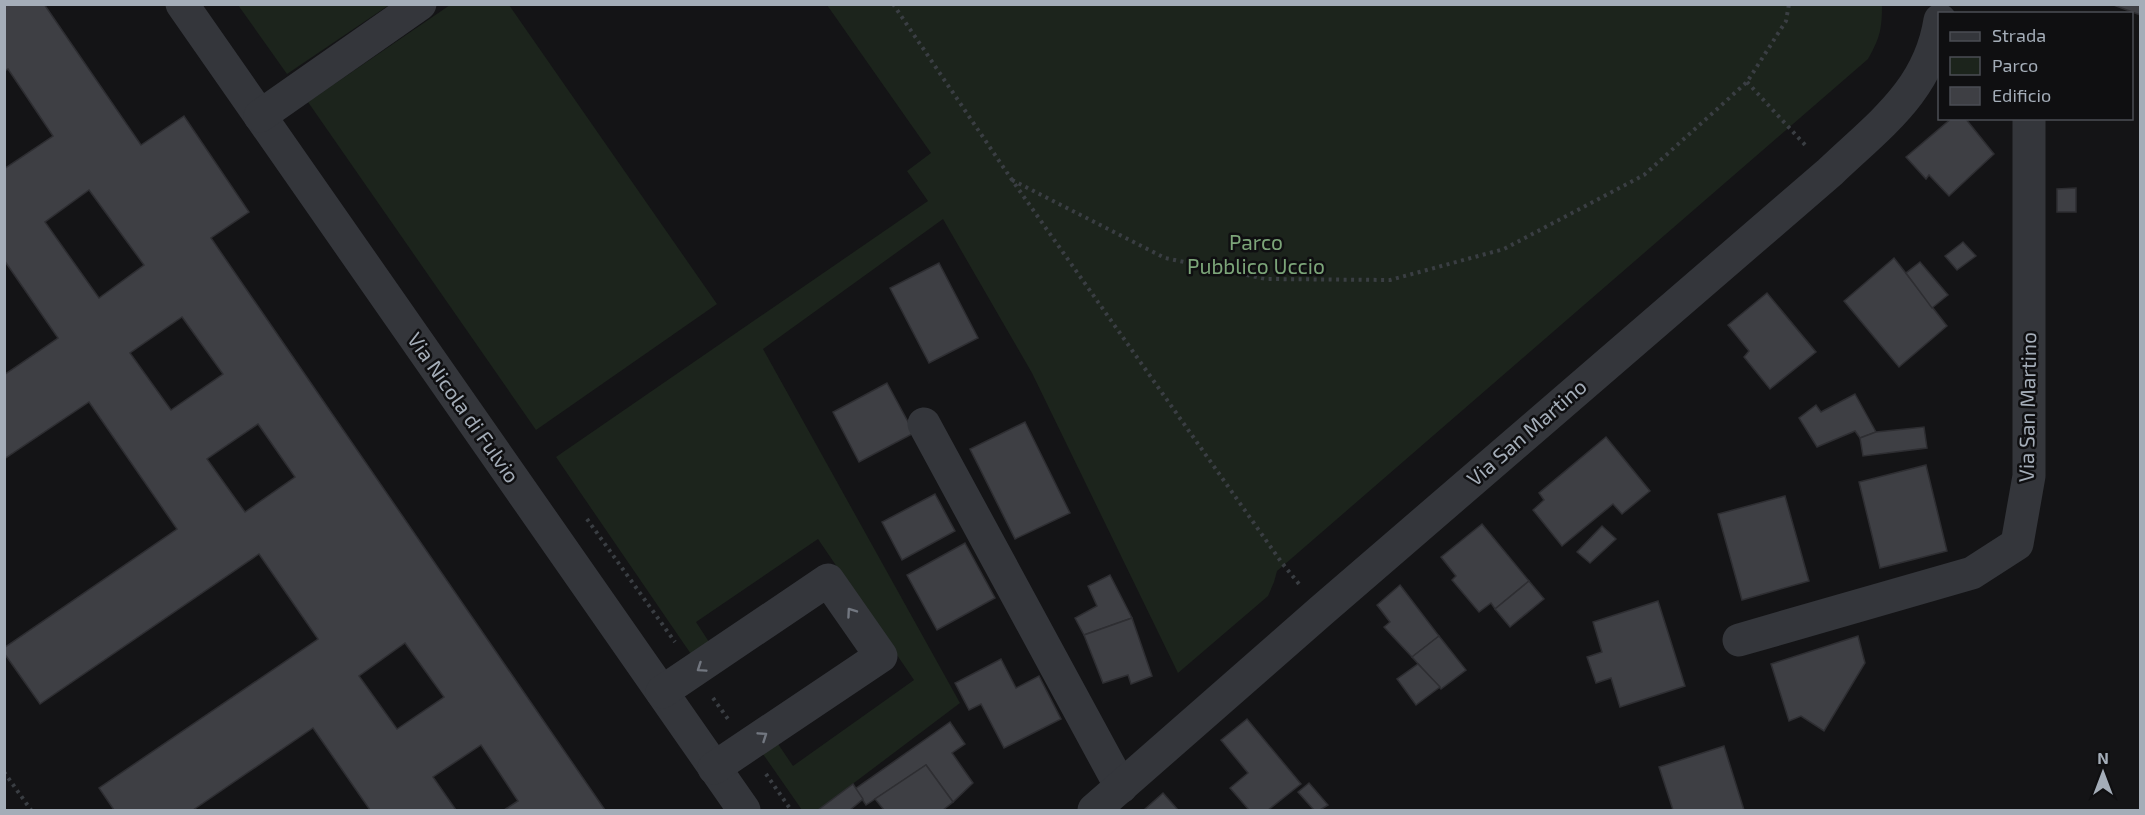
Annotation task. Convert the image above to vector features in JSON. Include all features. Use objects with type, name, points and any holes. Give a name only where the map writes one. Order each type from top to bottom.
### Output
[{"type":"street","name":"Via Nicola di Fulvio","points":[[182,4],[744,810]]},
{"type":"street","points":[[260,116],[420,4]]},
{"type":"street","name":"Via San Martino","points":[[1094,810],[1830,172],[1895,110],[1912,90],[1926,69],[1938,30]]},
{"type":"street","name":"Via San Martino","points":[[1739,640],[1972,573],[2017,544],[2029,476],[2029,120]]},
{"type":"street","points":[[924,424],[1121,787]]},
{"type":"street","points":[[662,692],[828,579],[881,656],[714,768]]},
{"type":"path","points":[[893,4],[1012,180],[1282,563],[1321,611]]},
{"type":"path","points":[[1012,180],[1165,258],[1266,279],[1390,280],[1504,249],[1644,175],[1747,82],[1786,21],[1789,4]]},
{"type":"path","points":[[1747,82],[1830,172]]},
{"type":"path","points":[[4,772],[31,810]]},
{"type":"green space","points":[[238,5],[389,5],[287,74]]},
{"type":"green space","points":[[450,5],[509,5],[717,304],[536,430],[308,102]]},
{"type":"green space","name":"Parco Pubblico Uccio","points":[[827,5],[1882,5],[1882,21],[1880,33],[1868,59],[1277,571],[1268,596],[1178,673],[1032,373],[943,219],[763,349],[960,703],[818,810],[802,810],[763,754],[778,744],[793,766],[914,680],[818,539],[696,622],[711,645],[693,657],[556,457],[928,201],[907,171],[931,153]]},
{"type":"building","points":[[4,4],[44,4],[141,145],[184,116],[249,212],[211,238],[605,810],[504,810],[518,801],[481,745],[433,777],[456,810],[370,810],[313,728],[193,810],[114,810],[99,788],[318,639],[259,554],[40,704],[4,653],[4,648],[177,529],[89,402],[4,459],[4,375],[58,338],[4,260],[4,169],[53,136],[8,69],[4,71]],"holes":[[[89,190],[144,265],[99,298],[45,222]],[[182,317],[223,374],[171,410],[130,353]],[[258,424],[295,477],[245,512],[207,459]],[[405,643],[444,697],[397,729],[359,676]]]},
{"type":"building","points":[[2111,4],[2140,4],[2140,15]]},
{"type":"building","points":[[1950,120],[1967,120],[1994,154],[1949,196],[1929,175],[1926,179],[1906,157]]},
{"type":"building","points":[[2076,188],[2076,212],[2057,212],[2057,189]]},
{"type":"building","points":[[1963,242],[1976,256],[1957,270],[1945,256]]},
{"type":"building","points":[[1894,258],[1947,326],[1899,367],[1844,301]]},
{"type":"building","points":[[1920,262],[1948,295],[1932,308],[1906,273]]},
{"type":"building","points":[[939,263],[978,338],[929,363],[890,288]]},
{"type":"building","points":[[1767,293],[1816,352],[1770,389],[1744,357],[1749,351],[1728,325]]},
{"type":"building","points":[[887,383],[914,433],[859,462],[833,412]]},
{"type":"building","points":[[1855,394],[1876,432],[1860,438],[1855,431],[1817,447],[1799,418],[1816,405],[1821,412]]},
{"type":"building","points":[[1025,422],[1070,513],[1015,539],[970,449]]},
{"type":"building","points":[[1924,427],[1927,448],[1863,456],[1860,438],[1876,432]]},
{"type":"building","points":[[1606,437],[1650,491],[1622,514],[1613,504],[1562,546],[1533,510],[1544,500],[1539,493]]},
{"type":"building","points":[[1926,465],[1947,551],[1880,568],[1859,482]]},
{"type":"building","points":[[935,494],[955,531],[902,560],[882,522]]},
{"type":"building","points":[[1785,496],[1809,581],[1742,600],[1718,514]]},
{"type":"building","points":[[1482,524],[1529,581],[1495,609],[1491,603],[1479,612],[1452,580],[1456,576],[1441,557]]},
{"type":"building","points":[[1602,526],[1616,539],[1590,563],[1577,552]]},
{"type":"building","points":[[965,543],[995,598],[937,630],[907,575]]},
{"type":"building","points":[[1110,575],[1132,618],[1084,635],[1075,618],[1097,606],[1088,586]]},
{"type":"building","points":[[1529,581],[1544,599],[1510,627],[1495,609]]},
{"type":"building","points":[[1400,585],[1439,636],[1412,657],[1384,627],[1390,622],[1377,605]]},
{"type":"building","points":[[1658,601],[1685,686],[1620,707],[1611,678],[1596,683],[1587,657],[1602,652],[1593,622]]},
{"type":"building","points":[[1132,618],[1152,676],[1131,684],[1128,675],[1103,683],[1084,635]]},
{"type":"building","points":[[1439,636],[1466,670],[1441,689],[1412,657]]},
{"type":"building","points":[[1858,636],[1865,663],[1824,731],[1801,716],[1789,721],[1771,664]]},
{"type":"building","points":[[1001,659],[1016,688],[1039,676],[1061,719],[1004,748],[981,704],[969,710],[955,683]]},
{"type":"building","points":[[1418,664],[1440,687],[1416,705],[1397,679]]},
{"type":"building","points":[[1247,719],[1301,784],[1268,810],[1249,810],[1230,788],[1248,773],[1221,740]]},
{"type":"building","points":[[950,722],[965,744],[952,753],[973,783],[953,802],[926,765],[866,805],[855,789]]},
{"type":"building","points":[[1724,746],[1744,810],[1673,810],[1659,767]]},
{"type":"building","points":[[926,765],[953,802],[943,810],[884,810],[875,799]]},
{"type":"building","points":[[1309,783],[1328,805],[1320,810],[1314,810],[1298,792]]},
{"type":"building","points":[[853,784],[863,799],[850,810],[818,810]]},
{"type":"building","points":[[1163,793],[1178,810],[1144,810]]}]
